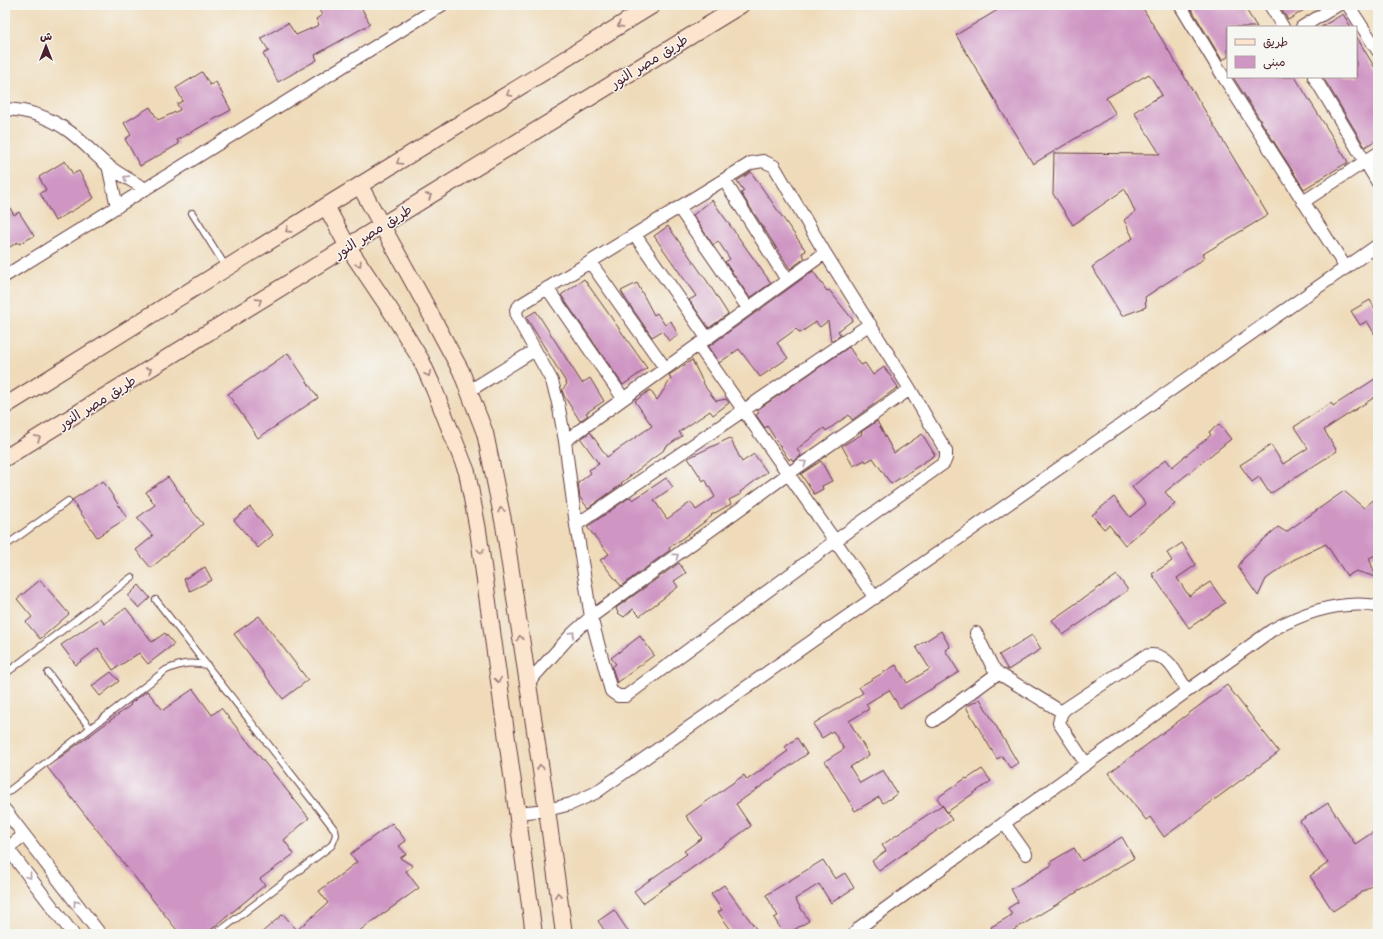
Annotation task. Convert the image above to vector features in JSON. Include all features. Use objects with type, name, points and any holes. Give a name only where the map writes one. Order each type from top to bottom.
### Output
[{"type":"street","points":[[5,276],[442,5]]},
{"type":"street","points":[[5,406],[653,5]]},
{"type":"street","name":"طريق مصر النور","points":[[5,458],[741,5]]},
{"type":"street","points":[[1180,5],[1225,74]]},
{"type":"street","points":[[1270,5],[1283,26]]},
{"type":"street","points":[[1304,26],[1338,5]]},
{"type":"street","points":[[1348,5],[1378,51]]},
{"type":"street","points":[[1227,78],[1303,202],[1346,268]]},
{"type":"street","points":[[1315,78],[1378,184]]},
{"type":"street","points":[[5,109],[28,112],[55,122],[70,132],[108,165],[133,182],[146,188]]},
{"type":"street","points":[[1303,202],[1378,153]]},
{"type":"street","points":[[763,161],[774,166],[825,253],[910,389],[946,451],[946,458],[944,463],[835,541],[626,696],[618,696],[611,691],[591,617],[558,402],[552,381],[517,317],[516,310],[520,305],[547,288],[724,180],[751,163],[763,161]]},
{"type":"street","points":[[108,165],[117,207]]},
{"type":"street","points":[[724,180],[788,280]]},
{"type":"street","points":[[360,186],[434,319],[461,371],[485,433],[504,525],[564,934]]},
{"type":"street","points":[[326,206],[348,247],[421,360],[467,472],[478,530],[534,934]]},
{"type":"street","points":[[679,208],[748,308]]},
{"type":"street","points":[[635,235],[744,411],[875,598]]},
{"type":"street","points":[[517,813],[547,810],[571,804],[595,793],[1378,245]]},
{"type":"street","points":[[564,441],[825,253]]},
{"type":"street","points":[[590,262],[665,368]]},
{"type":"street","points":[[547,288],[623,398]]},
{"type":"street","points":[[576,525],[870,324]]},
{"type":"street","points":[[469,391],[535,350]]},
{"type":"street","points":[[527,684],[572,634],[591,617],[788,474],[910,389]]},
{"type":"street","points":[[854,934],[860,927],[1272,630],[1290,620],[1317,610],[1346,605],[1378,606]]},
{"type":"street","points":[[976,633],[992,666],[998,673],[1062,712]]},
{"type":"street","points":[[1086,764],[1059,723],[1059,717],[1062,712],[1145,656],[1151,655],[1162,657],[1167,661],[1187,691]]},
{"type":"street","points":[[933,721],[998,673]]},
{"type":"street","points":[[7,816],[24,835],[100,934]]},
{"type":"street","points":[[1004,823],[1026,854]]},
{"type":"street","points":[[24,835],[6,848],[74,934]]},
{"type":"lane","points":[[192,213],[227,269]]},
{"type":"lane","points":[[5,546],[68,502]]},
{"type":"lane","points":[[5,674],[132,577]]},
{"type":"lane","points":[[156,600],[332,826],[336,835],[332,845],[216,934]]},
{"type":"lane","points":[[5,794],[166,670],[179,664],[193,663],[207,665]]},
{"type":"lane","points":[[48,673],[90,728]]},
{"type":"building","points":[[316,5],[360,5],[370,24],[315,55],[317,60],[278,82],[263,54],[269,51],[261,38],[288,23],[296,35],[319,25],[316,19],[322,15]]},
{"type":"building","points":[[1006,5],[1141,5],[1268,215],[1203,254],[1205,257],[1196,265],[1145,297],[1146,307],[1122,316],[1092,267],[1133,238],[1124,220],[1135,212],[1125,189],[1073,225],[1053,194],[1054,153],[1160,154],[1134,112],[1162,95],[1149,74],[1106,98],[1116,114],[1033,164],[956,35]]},
{"type":"building","points":[[1189,5],[1243,5],[1256,26],[1227,26],[1227,58],[1222,60]]},
{"type":"building","points":[[1279,5],[1312,5],[1288,20]]},
{"type":"building","points":[[1343,14],[1350,26],[1323,26]]},
{"type":"building","points":[[1357,38],[1378,73],[1378,139],[1365,147],[1324,78],[1357,78]]},
{"type":"building","points":[[202,72],[210,85],[216,82],[231,110],[177,140],[179,144],[140,166],[125,139],[131,135],[124,123],[150,107],[158,120],[180,110],[177,104],[183,101],[176,88]]},
{"type":"building","points":[[1234,78],[1296,78],[1348,162],[1304,189]]},
{"type":"building","points":[[65,161],[73,174],[79,171],[94,198],[55,221],[40,193],[46,190],[39,177]]},
{"type":"building","points":[[751,172],[806,251],[802,253],[805,258],[790,269],[741,193],[744,191],[737,181]]},
{"type":"building","points":[[5,199],[14,215],[19,212],[34,236],[19,244],[18,242],[5,250]]},
{"type":"building","points":[[712,200],[771,283],[750,298],[725,262],[730,259],[718,241],[713,245],[693,215]]},
{"type":"building","points":[[668,226],[707,281],[728,314],[709,328],[689,300],[696,296],[654,236]]},
{"type":"building","points":[[813,271],[827,291],[829,290],[853,320],[838,331],[841,335],[831,342],[828,321],[820,327],[816,322],[800,333],[796,329],[777,343],[788,358],[760,377],[739,349],[719,363],[708,347]]},
{"type":"building","points":[[584,279],[647,368],[623,385],[561,295]]},
{"type":"building","points":[[637,283],[654,315],[657,313],[665,325],[671,321],[678,335],[669,341],[662,331],[652,337],[621,291]]},
{"type":"building","points":[[1370,300],[1378,314],[1378,340],[1367,321],[1360,325],[1351,311]]},
{"type":"building","points":[[536,311],[582,383],[590,378],[604,401],[586,413],[588,415],[580,421],[564,396],[562,390],[567,384],[526,317]]},
{"type":"building","points":[[849,347],[861,365],[865,363],[873,375],[884,367],[898,387],[852,420],[849,415],[826,431],[824,428],[797,449],[801,456],[793,461],[791,458],[789,460],[767,426],[765,428],[756,415],[759,413],[757,410]]},
{"type":"building","points":[[288,353],[318,398],[258,438],[228,394]]},
{"type":"building","points":[[692,360],[706,388],[716,401],[726,399],[729,403],[713,415],[710,411],[679,432],[682,436],[664,448],[664,450],[621,483],[622,484],[588,508],[580,498],[578,483],[591,473],[589,470],[599,464],[581,439],[590,432],[607,457],[652,426],[635,401],[650,390],[657,400],[671,379],[669,375]]},
{"type":"building","points":[[1378,377],[1378,395],[1324,430],[1337,451],[1270,494],[1259,477],[1252,482],[1240,465],[1271,445],[1283,464],[1308,448],[1294,427],[1331,403],[1333,406]]},
{"type":"building","points":[[877,421],[894,453],[922,434],[935,455],[891,484],[873,458],[853,466],[842,446],[862,434],[861,432]]},
{"type":"building","points":[[1219,424],[1231,439],[1165,492],[1175,504],[1125,545],[1109,525],[1104,529],[1092,515],[1114,497],[1130,517],[1146,504],[1132,487],[1166,459],[1172,467],[1211,435],[1209,432]]},
{"type":"building","points":[[730,438],[742,462],[754,454],[767,472],[740,492],[741,494],[729,500],[731,504],[711,515],[712,516],[669,548],[670,550],[621,586],[600,560],[609,554],[587,527],[630,497],[633,500],[666,478],[673,487],[654,500],[667,519],[691,502],[696,510],[715,497],[705,479],[703,481],[688,458]]},
{"type":"building","points":[[821,461],[832,481],[822,486],[823,489],[814,494],[801,474]]},
{"type":"building","points":[[168,477],[185,500],[184,501],[203,524],[151,568],[136,550],[153,536],[137,518],[155,505],[146,492]]},
{"type":"building","points":[[103,481],[127,518],[97,537],[72,500]]},
{"type":"building","points":[[1344,491],[1364,508],[1378,496],[1378,554],[1369,558],[1376,577],[1356,571],[1347,576],[1326,544],[1293,560],[1266,579],[1258,596],[1238,567],[1245,556],[1278,527],[1286,532]]},
{"type":"building","points":[[250,507],[273,535],[258,548],[234,520]]},
{"type":"building","points":[[1182,543],[1196,565],[1177,578],[1189,596],[1210,582],[1225,603],[1189,628],[1152,574],[1172,561],[1167,553]]},
{"type":"building","points":[[679,563],[686,573],[674,581],[678,587],[640,616],[633,609],[624,617],[618,613],[616,608]]},
{"type":"building","points":[[205,567],[212,580],[190,591],[184,579]]},
{"type":"building","points":[[1117,575],[1128,590],[1063,635],[1052,620]]},
{"type":"building","points":[[40,580],[69,614],[40,639],[26,622],[32,617],[17,599]]},
{"type":"building","points":[[139,585],[150,598],[139,608],[128,596]]},
{"type":"building","points":[[126,608],[152,642],[165,633],[174,644],[148,664],[139,653],[113,670],[98,648],[76,665],[61,645],[101,618],[104,624]]},
{"type":"building","points":[[259,616],[308,680],[283,699],[234,634]]},
{"type":"building","points":[[941,631],[950,647],[945,650],[959,672],[900,708],[889,690],[866,704],[869,709],[849,721],[869,755],[850,767],[860,783],[883,770],[897,794],[883,803],[879,797],[855,811],[825,761],[844,749],[833,731],[822,738],[813,724],[863,693],[859,687],[896,665],[907,683],[930,669],[916,647]]},
{"type":"building","points":[[1032,635],[1041,649],[1008,670],[999,655]]},
{"type":"building","points":[[640,636],[654,655],[617,683],[612,667],[616,664],[611,658]]},
{"type":"building","points":[[111,672],[119,681],[100,696],[92,686]]},
{"type":"building","points":[[1227,685],[1279,752],[1164,837],[1150,817],[1146,820],[1109,773]]},
{"type":"building","points":[[193,689],[212,715],[221,708],[309,818],[284,840],[294,854],[260,879],[265,885],[206,934],[180,934],[47,767],[131,705],[130,704],[147,691],[163,710]]},
{"type":"building","points":[[980,699],[1018,763],[1010,768],[1002,756],[997,759],[966,707]]},
{"type":"building","points":[[797,738],[807,754],[736,804],[751,826],[643,903],[634,891],[687,854],[684,851],[702,838],[686,816],[744,775],[747,780],[788,751],[785,747]]},
{"type":"building","points":[[982,769],[991,781],[947,812],[937,798]]},
{"type":"building","points":[[1328,803],[1355,844],[1378,829],[1378,882],[1333,911],[1310,876],[1328,863],[1300,821]]},
{"type":"building","points":[[942,805],[952,820],[879,871],[872,861],[886,851],[882,845]]},
{"type":"building","points":[[392,823],[406,841],[399,846],[406,854],[400,858],[413,866],[406,871],[419,888],[355,934],[260,934],[283,914],[297,930],[328,903],[319,891],[357,862],[350,854]]},
{"type":"building","points":[[1122,837],[1134,858],[1007,934],[995,934],[991,927],[1012,915],[1008,908],[1018,902],[1011,889],[1052,865],[1050,862],[1074,848],[1082,861]]},
{"type":"building","points":[[823,860],[835,879],[845,873],[854,888],[831,903],[819,884],[795,899],[809,921],[787,934],[784,934],[774,918],[778,916],[766,895]]},
{"type":"building","points":[[724,885],[760,934],[734,934],[718,912],[722,910],[711,894]]},
{"type":"building","points":[[614,910],[630,934],[607,934],[598,921]]}]
